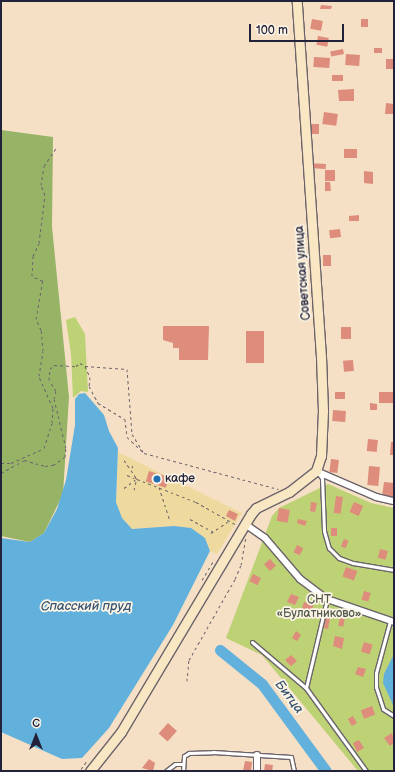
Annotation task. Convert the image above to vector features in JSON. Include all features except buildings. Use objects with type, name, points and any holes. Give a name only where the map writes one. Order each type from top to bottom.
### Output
[{"type":"street","name":"Советская улица","points":[[298,1],[321,357],[322,440],[316,471]]},
{"type":"street","points":[[90,771],[121,732],[256,508],[289,492],[316,471],[376,497],[394,501]]},
{"type":"street","points":[[245,524],[265,538],[300,579],[327,599],[392,621]]},
{"type":"street","points":[[257,755],[257,771]]},
{"type":"lane","points":[[316,471],[322,478],[324,530],[329,548],[339,558],[353,563],[394,570]]},
{"type":"lane","points":[[306,688],[327,599]]},
{"type":"lane","points":[[392,621],[376,673],[376,687],[383,709],[394,716]]},
{"type":"lane","points":[[252,642],[306,688],[366,771]]},
{"type":"lane","points":[[184,771],[184,756],[189,753],[291,757],[294,771]]},
{"type":"lane","points":[[166,771],[175,764],[183,764]]},
{"type":"path","points":[[1,463],[11,463],[44,448],[52,423],[53,408],[39,376],[43,351],[40,330],[36,319],[43,280],[32,276],[33,256],[39,243],[45,195],[41,185],[44,166],[56,148]]},
{"type":"path","points":[[1,473],[24,460],[45,466],[53,465],[65,457],[66,448],[54,399],[56,391],[49,380],[50,369],[54,365],[76,366],[80,363],[85,366],[127,369],[132,434],[144,453]]},
{"type":"path","points":[[85,366],[90,378],[89,386],[98,403],[125,419],[127,437],[144,453],[281,490],[274,493]]},
{"type":"path","points":[[124,460],[136,479],[134,490]]},
{"type":"path","points":[[131,469],[133,464]]},
{"type":"path","points":[[127,475],[196,502],[235,524]]},
{"type":"path","points":[[124,488],[136,479]]},
{"type":"path","points":[[159,487],[169,518]]},
{"type":"path","points":[[190,519],[212,532],[229,521]]},
{"type":"path","points":[[187,681],[192,652],[241,565],[245,549],[245,524]]},
{"type":"green space","points":[[1,130],[53,137],[52,227],[69,397],[63,494],[44,533],[30,542],[1,536]]},
{"type":"green space","points":[[75,317],[85,334],[88,392],[81,391],[73,398],[71,354],[66,320]]},
{"type":"green space","name":"СНТ «Булатниково»","points":[[328,484],[371,503],[394,508],[394,771],[358,771],[262,655],[226,638],[272,516],[279,508]]},
{"type":"sand","points":[[118,452],[242,513],[217,554],[210,551],[205,538],[174,526],[132,529],[122,518],[116,502]]},
{"type":"water","name":"Спасский пруд","points":[[85,393],[104,415],[109,431],[118,448],[116,502],[122,518],[132,529],[174,526],[191,528],[205,538],[210,551],[173,625],[109,728],[82,758],[62,759],[1,732],[1,538],[30,542],[44,533],[57,509],[66,480],[75,425],[75,399],[79,394]]},
{"type":"water","points":[[394,654],[394,707],[383,683],[384,674]]},
{"type":"waterway","name":"Битца","points":[[220,650],[262,684],[326,771]]},
{"type":"place","name":"кафе","points":[[157,479]]}]
